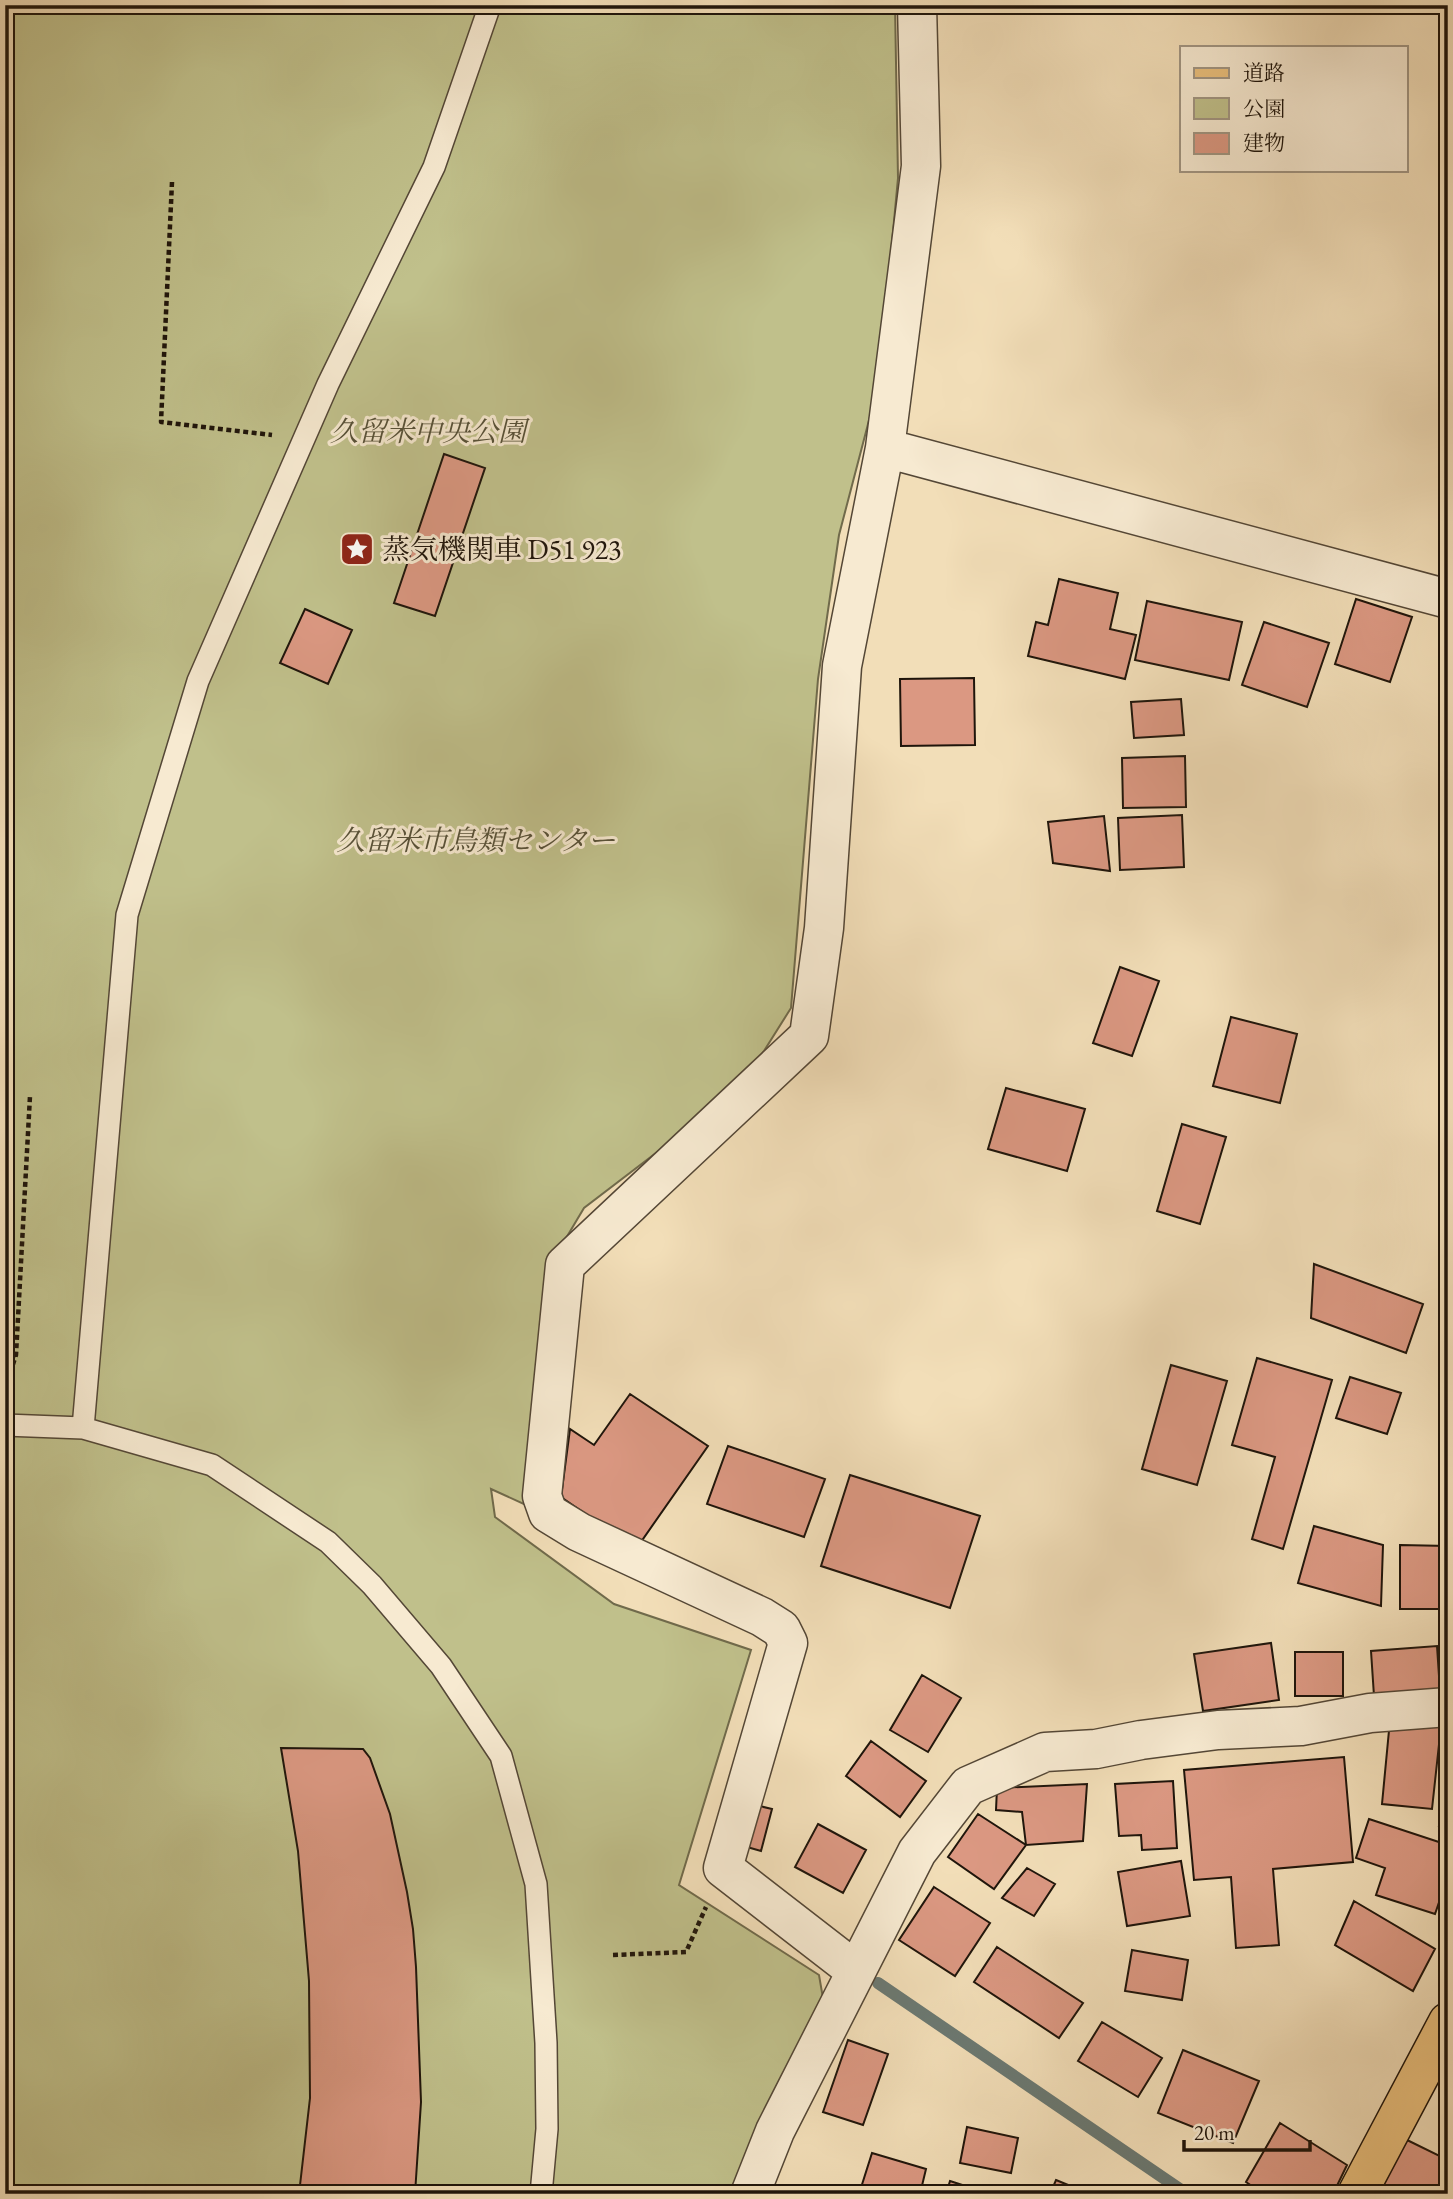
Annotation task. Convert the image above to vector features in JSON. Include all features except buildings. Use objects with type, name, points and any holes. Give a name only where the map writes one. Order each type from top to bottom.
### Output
[{"type":"main road","points":[[1357,2194],[1448,2022]]},
{"type":"street","points":[[856,1971],[723,1867],[788,1643],[781,1629],[762,1617],[579,1532],[548,1513],[542,1496],[565,1265],[809,1036],[824,928],[842,666],[885,448],[921,166],[917,5]]},
{"type":"street","points":[[885,448],[1448,599]]},
{"type":"street","points":[[750,2194],[775,2131],[917,1852],[968,1786],[1045,1752],[1096,1749],[1218,1730],[1301,1726],[1370,1713],[1448,1707]]},
{"type":"lane","points":[[83,1428],[127,915],[198,681],[328,384],[434,167],[490,5]]},
{"type":"lane","points":[[5,1424],[83,1428],[212,1465],[328,1542],[372,1585],[441,1667],[501,1756],[536,1884],[546,2043],[547,2129],[541,2194]]},
{"type":"path","points":[[172,182],[160,422],[304,439]]},
{"type":"path","points":[[5,1389],[16,1355],[30,1096]]},
{"type":"path","points":[[5,1355],[16,1355]]},
{"type":"path","points":[[613,1955],[686,1952],[723,1867]]},
{"type":"green space","name":"久留米中央公園","points":[[5,5],[895,5],[898,178],[879,382],[839,535],[818,679],[791,1008],[745,1081],[584,1208],[550,1265],[526,1505],[491,1489],[495,1517],[614,1604],[751,1650],[679,1885],[819,1975],[824,2004],[738,2194],[5,2194]]},
{"type":"waterway","points":[[878,1983],[1187,2194]]},
{"type":"place","name":"蒸気機関車 D51 923","points":[[357,549]]},
{"type":"park label","name":"久留米市鳥類センター","points":[[476,840]]}]
